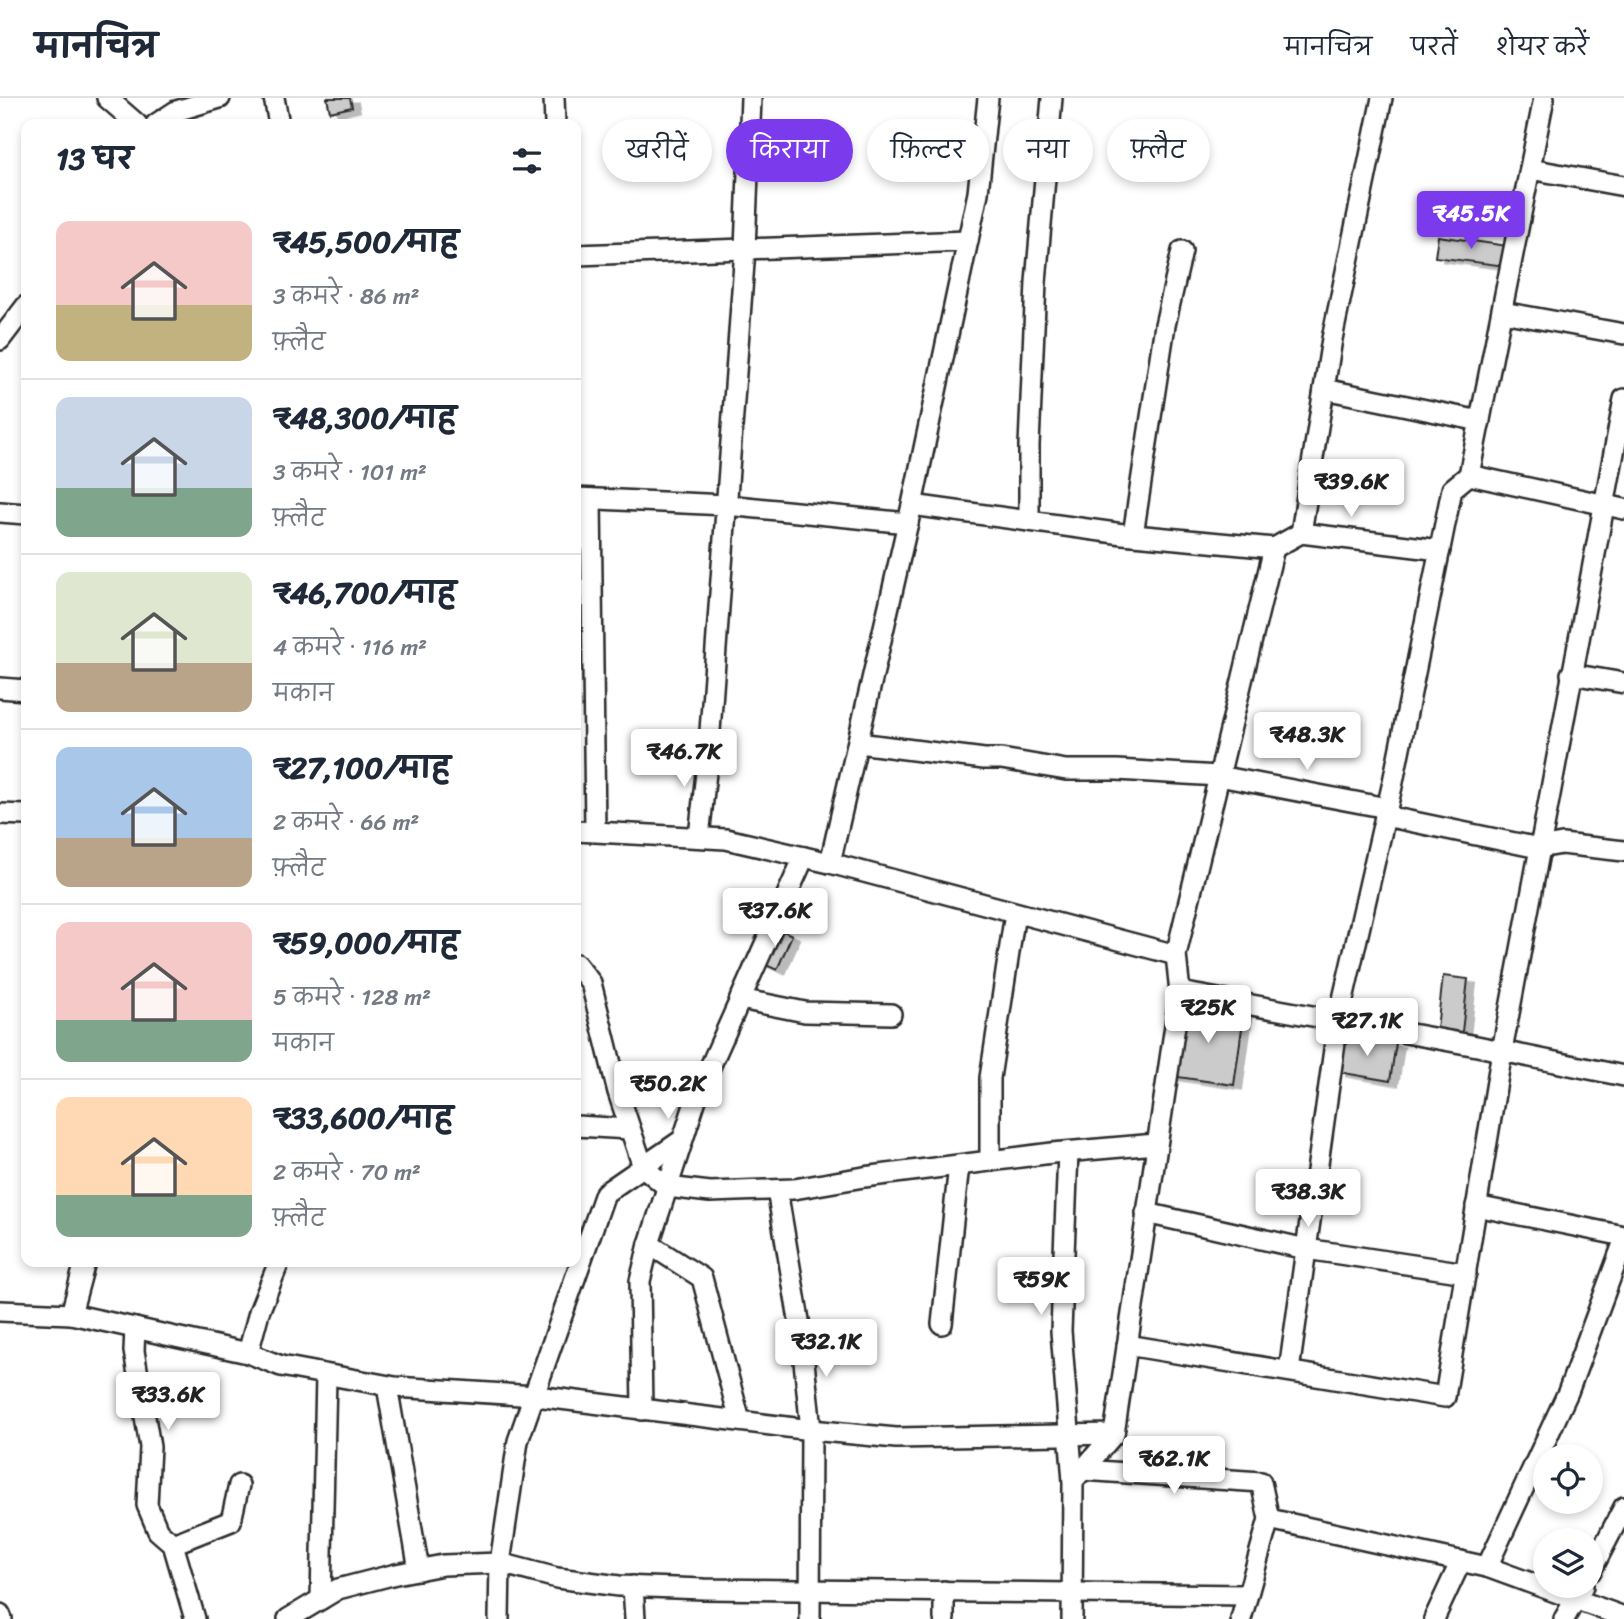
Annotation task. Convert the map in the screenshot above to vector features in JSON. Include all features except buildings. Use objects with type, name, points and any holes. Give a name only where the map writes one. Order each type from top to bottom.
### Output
[{"type":"street","points":[[107,98],[131,119]]},
{"type":"street","points":[[161,119],[176,104],[220,98]]},
{"type":"street","points":[[274,98],[278,119]]},
{"type":"street","points":[[554,98],[555,119]]},
{"type":"street","points":[[699,837],[709,745],[745,249],[751,98]]},
{"type":"street","points":[[830,863],[910,514],[978,194],[988,98]]},
{"type":"street","points":[[1029,522],[1029,445],[1036,282],[1052,98]]},
{"type":"street","points":[[1301,533],[1332,339],[1381,98]]},
{"type":"street","points":[[1289,1371],[1338,1021],[1386,812],[1452,489],[1469,475],[1545,98]]},
{"type":"street","points":[[1530,169],[1624,186]]},
{"type":"street","points":[[581,255],[968,241]]},
{"type":"street","points":[[1133,535],[1165,325],[1182,251]]},
{"type":"street","points":[[0,340],[21,313]]},
{"type":"street","points":[[1502,313],[1624,334]]},
{"type":"street","points":[[1324,389],[1480,421]]},
{"type":"street","points":[[1127,1345],[1445,1397],[1502,1051],[1624,399]]},
{"type":"street","points":[[1469,475],[1624,509]]},
{"type":"street","points":[[1176,955],[830,863],[726,839],[585,831],[584,498],[1029,522],[1274,548],[1301,533],[1440,550]]},
{"type":"street","points":[[0,513],[21,514]]},
{"type":"street","points":[[1077,1475],[1114,1434],[1180,992],[1176,955],[1274,548]]},
{"type":"street","points":[[1571,674],[1624,683]]},
{"type":"street","points":[[0,688],[21,690]]},
{"type":"street","points":[[858,743],[971,758],[1001,759],[1066,770],[1219,776],[1539,848],[1562,844],[1624,851]]},
{"type":"street","points":[[0,814],[21,815]]},
{"type":"street","points":[[642,1410],[640,1281],[649,1244],[697,1096],[804,857]]},
{"type":"street","points":[[990,1161],[990,1078],[1015,913]]},
{"type":"street","points":[[581,970],[591,983],[618,1092],[643,1167],[667,1187],[709,1192],[777,1190],[990,1161],[1156,1144]]},
{"type":"street","points":[[1180,992],[1624,1076]]},
{"type":"street","points":[[740,999],[805,1012],[891,1014]]},
{"type":"street","points":[[581,1126],[630,1129]]},
{"type":"street","points":[[581,1264],[605,1193],[682,1140]]},
{"type":"street","points":[[1068,1152],[1060,1331],[1068,1436],[1077,1475],[1072,1619]]},
{"type":"street","points":[[942,1324],[959,1165]]},
{"type":"street","points":[[777,1190],[801,1332],[811,1430],[810,1619]]},
{"type":"street","points":[[1476,1206],[1624,1238],[1568,1392],[1488,1567]]},
{"type":"street","points":[[1146,1213],[1306,1249],[1466,1273]]},
{"type":"street","points":[[649,1244],[702,1278],[740,1421]]},
{"type":"street","points":[[71,1314],[84,1267]]},
{"type":"street","points":[[248,1353],[259,1311],[277,1267]]},
{"type":"street","points":[[499,1619],[500,1563],[518,1441],[580,1267]]},
{"type":"street","points":[[0,1311],[71,1314],[248,1353],[281,1366],[387,1386],[536,1396],[897,1438],[1114,1434]]},
{"type":"street","points":[[135,1328],[134,1351],[150,1447],[147,1505],[158,1531],[173,1544],[195,1619]]},
{"type":"street","points":[[321,1599],[326,1376]]},
{"type":"street","points":[[387,1386],[419,1570]]},
{"type":"street","points":[[1077,1475],[1261,1482],[1269,1519],[1241,1619]]},
{"type":"street","points":[[173,1544],[231,1521],[239,1485]]},
{"type":"street","points":[[1603,1548],[1624,1507]]},
{"type":"street","points":[[1269,1519],[1488,1567],[1533,1580]]},
{"type":"street","points":[[1434,1619],[1461,1561]]},
{"type":"street","points":[[288,1619],[338,1589],[443,1565],[500,1563],[557,1577],[633,1586],[810,1591],[1247,1595]]},
{"type":"street","points":[[633,1586],[635,1619]]},
{"type":"street","points":[[944,1591],[944,1619]]},
{"type":"street","points":[[1564,1619],[1577,1598]]},
{"type":"street","points":[[1589,1598],[1624,1617]]}]
